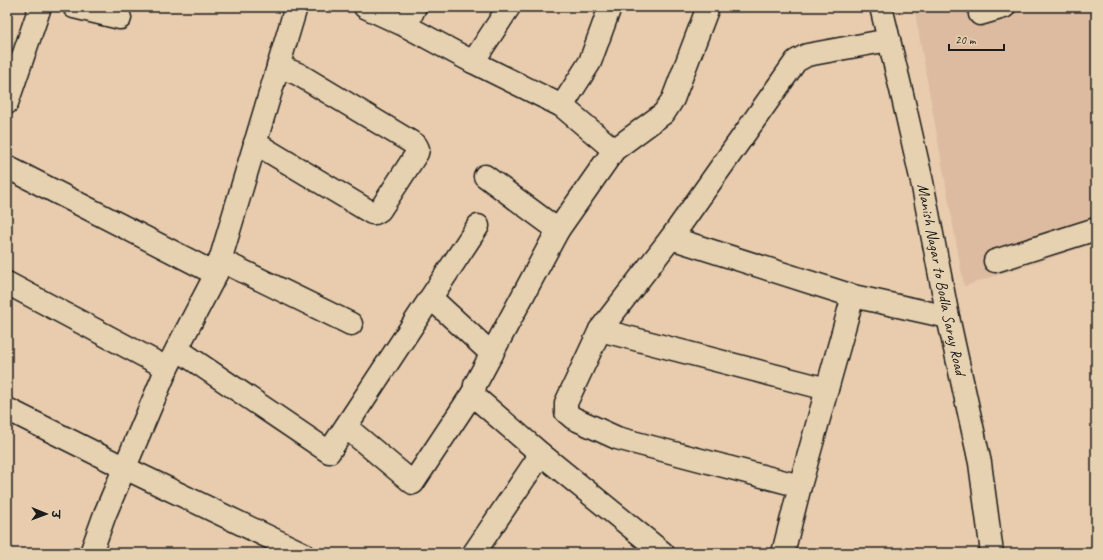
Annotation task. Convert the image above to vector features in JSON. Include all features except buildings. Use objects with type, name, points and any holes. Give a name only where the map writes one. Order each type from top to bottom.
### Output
[{"type":"street","points":[[7,103],[40,7]]},
{"type":"street","points":[[74,7],[120,18]]},
{"type":"street","points":[[91,553],[105,514],[167,368],[218,266],[296,7]]},
{"type":"street","points":[[365,7],[410,17],[473,62],[562,106],[614,150]]},
{"type":"street","points":[[473,62],[509,7]]},
{"type":"street","points":[[562,106],[590,62],[610,7]]},
{"type":"street","points":[[663,553],[541,454],[474,396],[474,391],[475,385],[558,230],[614,150],[664,113],[673,99],[708,7]]},
{"type":"street","name":"Manish Nagar to Bodla Saray Road","points":[[881,7],[922,182],[948,317],[980,463],[992,553]]},
{"type":"street","points":[[980,14],[1004,7]]},
{"type":"street","points":[[800,486],[617,438],[573,418],[566,412],[566,403],[600,330],[671,238],[796,61],[808,55],[889,40]]},
{"type":"street","points":[[255,144],[365,209],[375,213],[380,210],[417,153],[418,149],[416,145],[298,74],[278,66]]},
{"type":"street","points":[[7,167],[218,266],[351,324]]},
{"type":"street","points":[[485,176],[558,230]]},
{"type":"street","points":[[177,349],[330,452],[478,226]]},
{"type":"street","points":[[995,261],[1096,229]]},
{"type":"street","points":[[671,238],[853,296],[948,317]]},
{"type":"street","points":[[7,283],[167,368]]},
{"type":"street","points":[[783,553],[800,486],[853,296]]},
{"type":"street","points":[[430,298],[492,354]]},
{"type":"street","points":[[600,330],[827,389]]},
{"type":"street","points":[[346,427],[413,483],[474,391]]},
{"type":"street","points":[[7,408],[125,468],[302,553]]},
{"type":"street","points":[[474,553],[541,454]]},
{"type":"shaded area","points":[[914,7],[1096,7],[1096,243],[964,286]]}]
